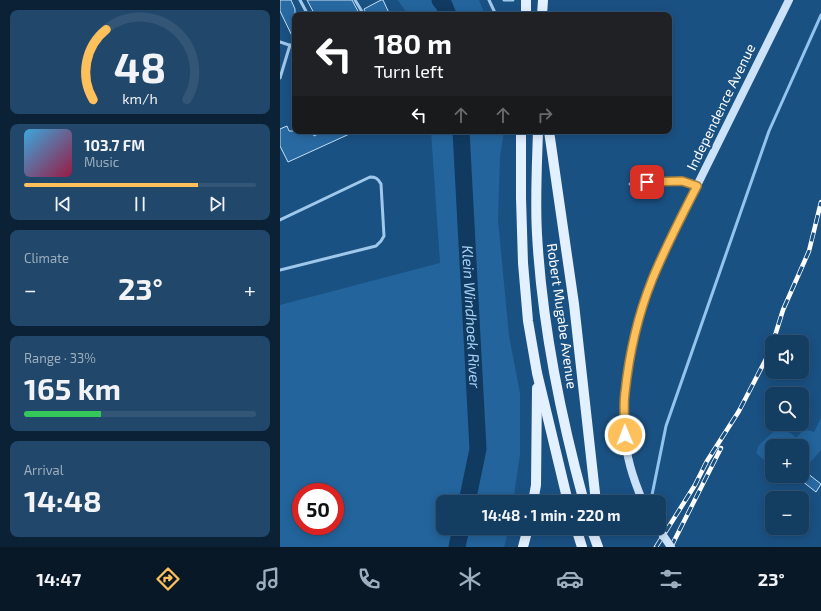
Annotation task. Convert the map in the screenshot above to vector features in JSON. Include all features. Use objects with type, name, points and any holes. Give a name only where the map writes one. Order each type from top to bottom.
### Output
[{"type":"main road","points":[[526,0],[526,12]]},
{"type":"main road","points":[[542,12],[543,0]]},
{"type":"main road","name":"Independence Avenue","points":[[640,495],[631,469],[625,435],[624,408],[626,381],[639,317],[652,280],[668,244],[789,0]]},
{"type":"main road","points":[[521,134],[521,198],[528,321],[537,372],[566,495]]},
{"type":"main road","name":"Robert Mugabe Avenue","points":[[538,134],[537,234],[548,345],[566,434],[582,495]]},
{"type":"main road","points":[[549,134],[574,304],[595,495]]},
{"type":"main road","points":[[534,495],[537,448],[537,372]]},
{"type":"main road","points":[[523,547],[526,535]]},
{"type":"main road","points":[[578,535],[582,547]]},
{"type":"main road","points":[[594,535],[598,547]]},
{"type":"main road","points":[[663,535],[672,547]]},
{"type":"lane","points":[[300,0],[306,12]]},
{"type":"lane","points":[[355,0],[362,12]]},
{"type":"lane","points":[[489,0],[495,12]]},
{"type":"lane","points":[[504,0],[513,0]]},
{"type":"lane","points":[[280,42],[290,45],[280,78]]},
{"type":"lane","points":[[280,220],[370,177],[379,180],[381,184],[384,236],[376,246],[280,270]]},
{"type":"lane","points":[[630,184],[682,181],[697,186]]},
{"type":"shaded area","points":[[398,0],[479,0],[484,12],[406,12]]},
{"type":"shaded area","points":[[431,134],[504,134],[500,157],[498,220],[509,336],[520,393],[520,454],[514,495],[436,495],[436,535],[507,535],[504,547],[280,547],[280,305],[440,263]]},
{"type":"shaded area","points":[[821,418],[821,450],[809,464],[809,439],[765,439],[774,431],[786,432],[792,434],[796,438],[804,431],[814,432]]},
{"type":"shaded area","points":[[765,439],[765,461],[756,453],[759,445]]},
{"type":"building","points":[[280,0],[291,0],[295,9],[295,12],[292,12],[292,36],[280,11]]},
{"type":"building","points":[[307,0],[352,0],[358,12],[313,12]]},
{"type":"building","points":[[383,0],[389,12],[366,12],[364,9]]},
{"type":"building","points":[[287,126],[289,131],[292,131],[292,134],[313,134],[314,136],[318,134],[349,134],[288,162],[280,146],[280,129]]},
{"type":"building","points":[[809,475],[821,484],[816,492],[805,483],[809,483]]},
{"type":"waterway","name":"Klein Windhoek River","points":[[440,0],[447,12]]},
{"type":"waterway","points":[[652,495],[666,426],[769,131],[821,15]]},
{"type":"waterway","name":"Klein Windhoek River","points":[[461,134],[478,449],[468,495]]},
{"type":"waterway","name":"Klein Windhoek River","points":[[457,547],[460,535]]},
{"type":"railway","points":[[775,335],[783,310],[809,251],[821,202]]},
{"type":"railway","points":[[656,547],[695,485],[707,461],[739,411],[765,361]]},
{"type":"railway","points":[[671,547],[721,448]]},
{"type":"route","points":[[625,435],[624,408],[626,381],[639,317],[652,280],[697,186],[682,181],[647,182]]}]
